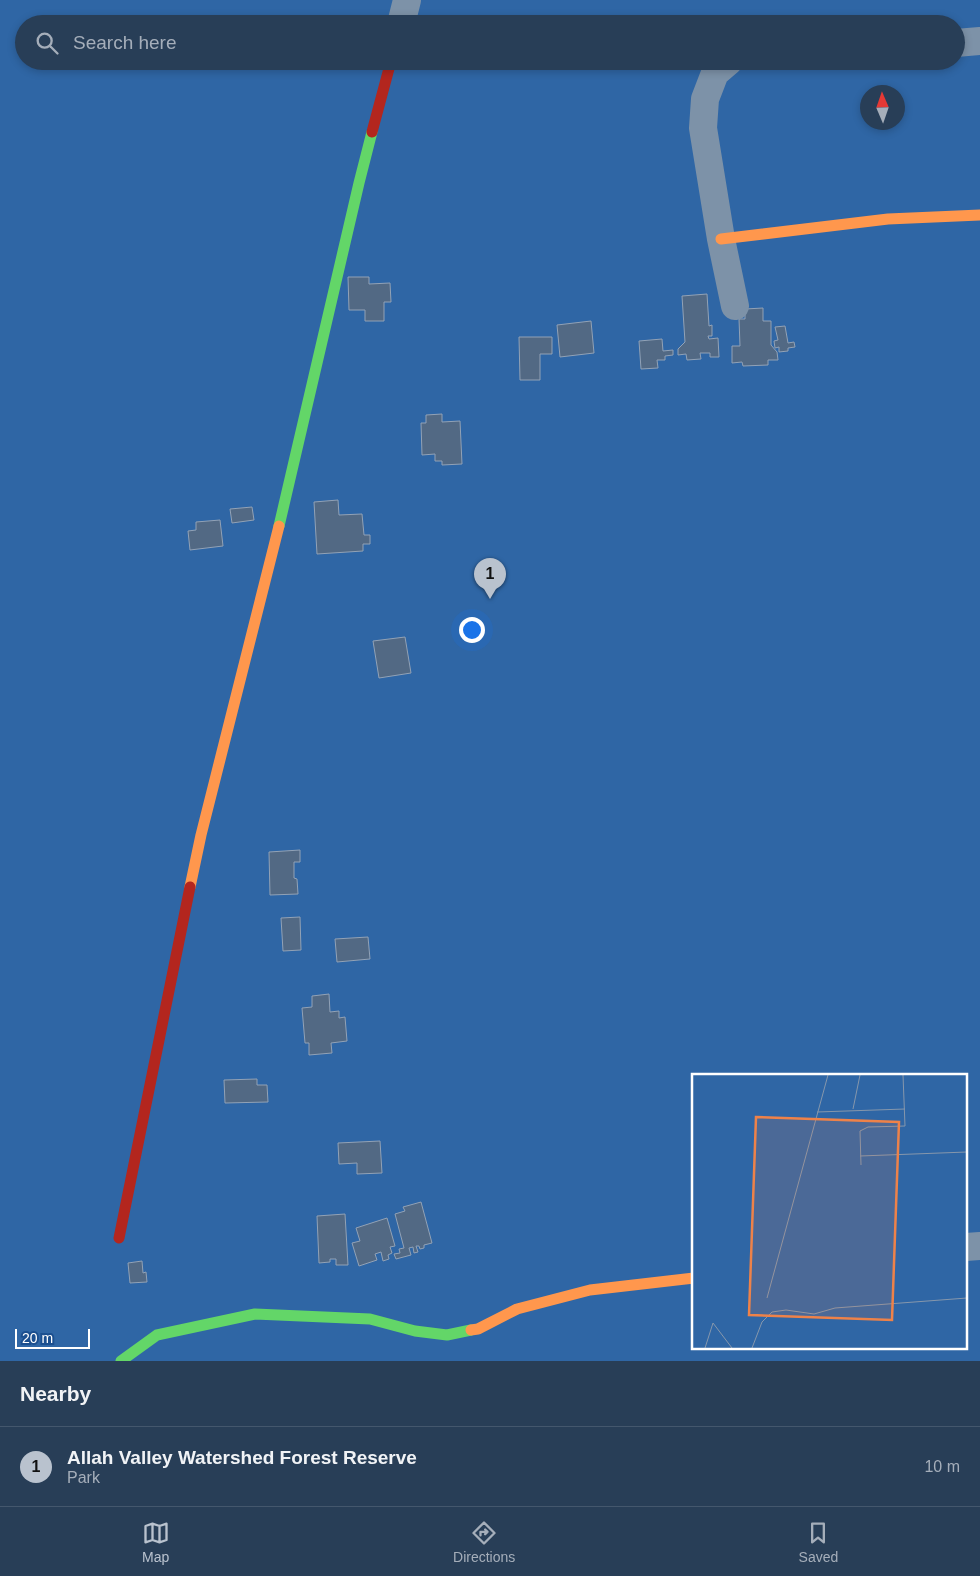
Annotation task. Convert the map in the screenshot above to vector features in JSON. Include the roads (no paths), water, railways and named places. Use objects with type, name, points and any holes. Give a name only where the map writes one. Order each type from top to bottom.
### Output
[{"type":"street","points":[[403,15],[407,0]]},
{"type":"street","points":[[965,42],[980,41]]},
{"type":"street","points":[[119,1238],[201,835],[286,497],[359,183],[389,70]]},
{"type":"street","points":[[719,70],[715,74],[705,99],[703,128],[721,239],[735,306]]},
{"type":"street","points":[[721,239],[888,219],[980,215]]},
{"type":"street","points":[[121,1361],[157,1335],[255,1314],[370,1319],[415,1331],[447,1336],[478,1329],[517,1309],[590,1290],[692,1278]]},
{"type":"place","name":"Allah Valley Watershed Forest Reserve","points":[[490,599]]}]
